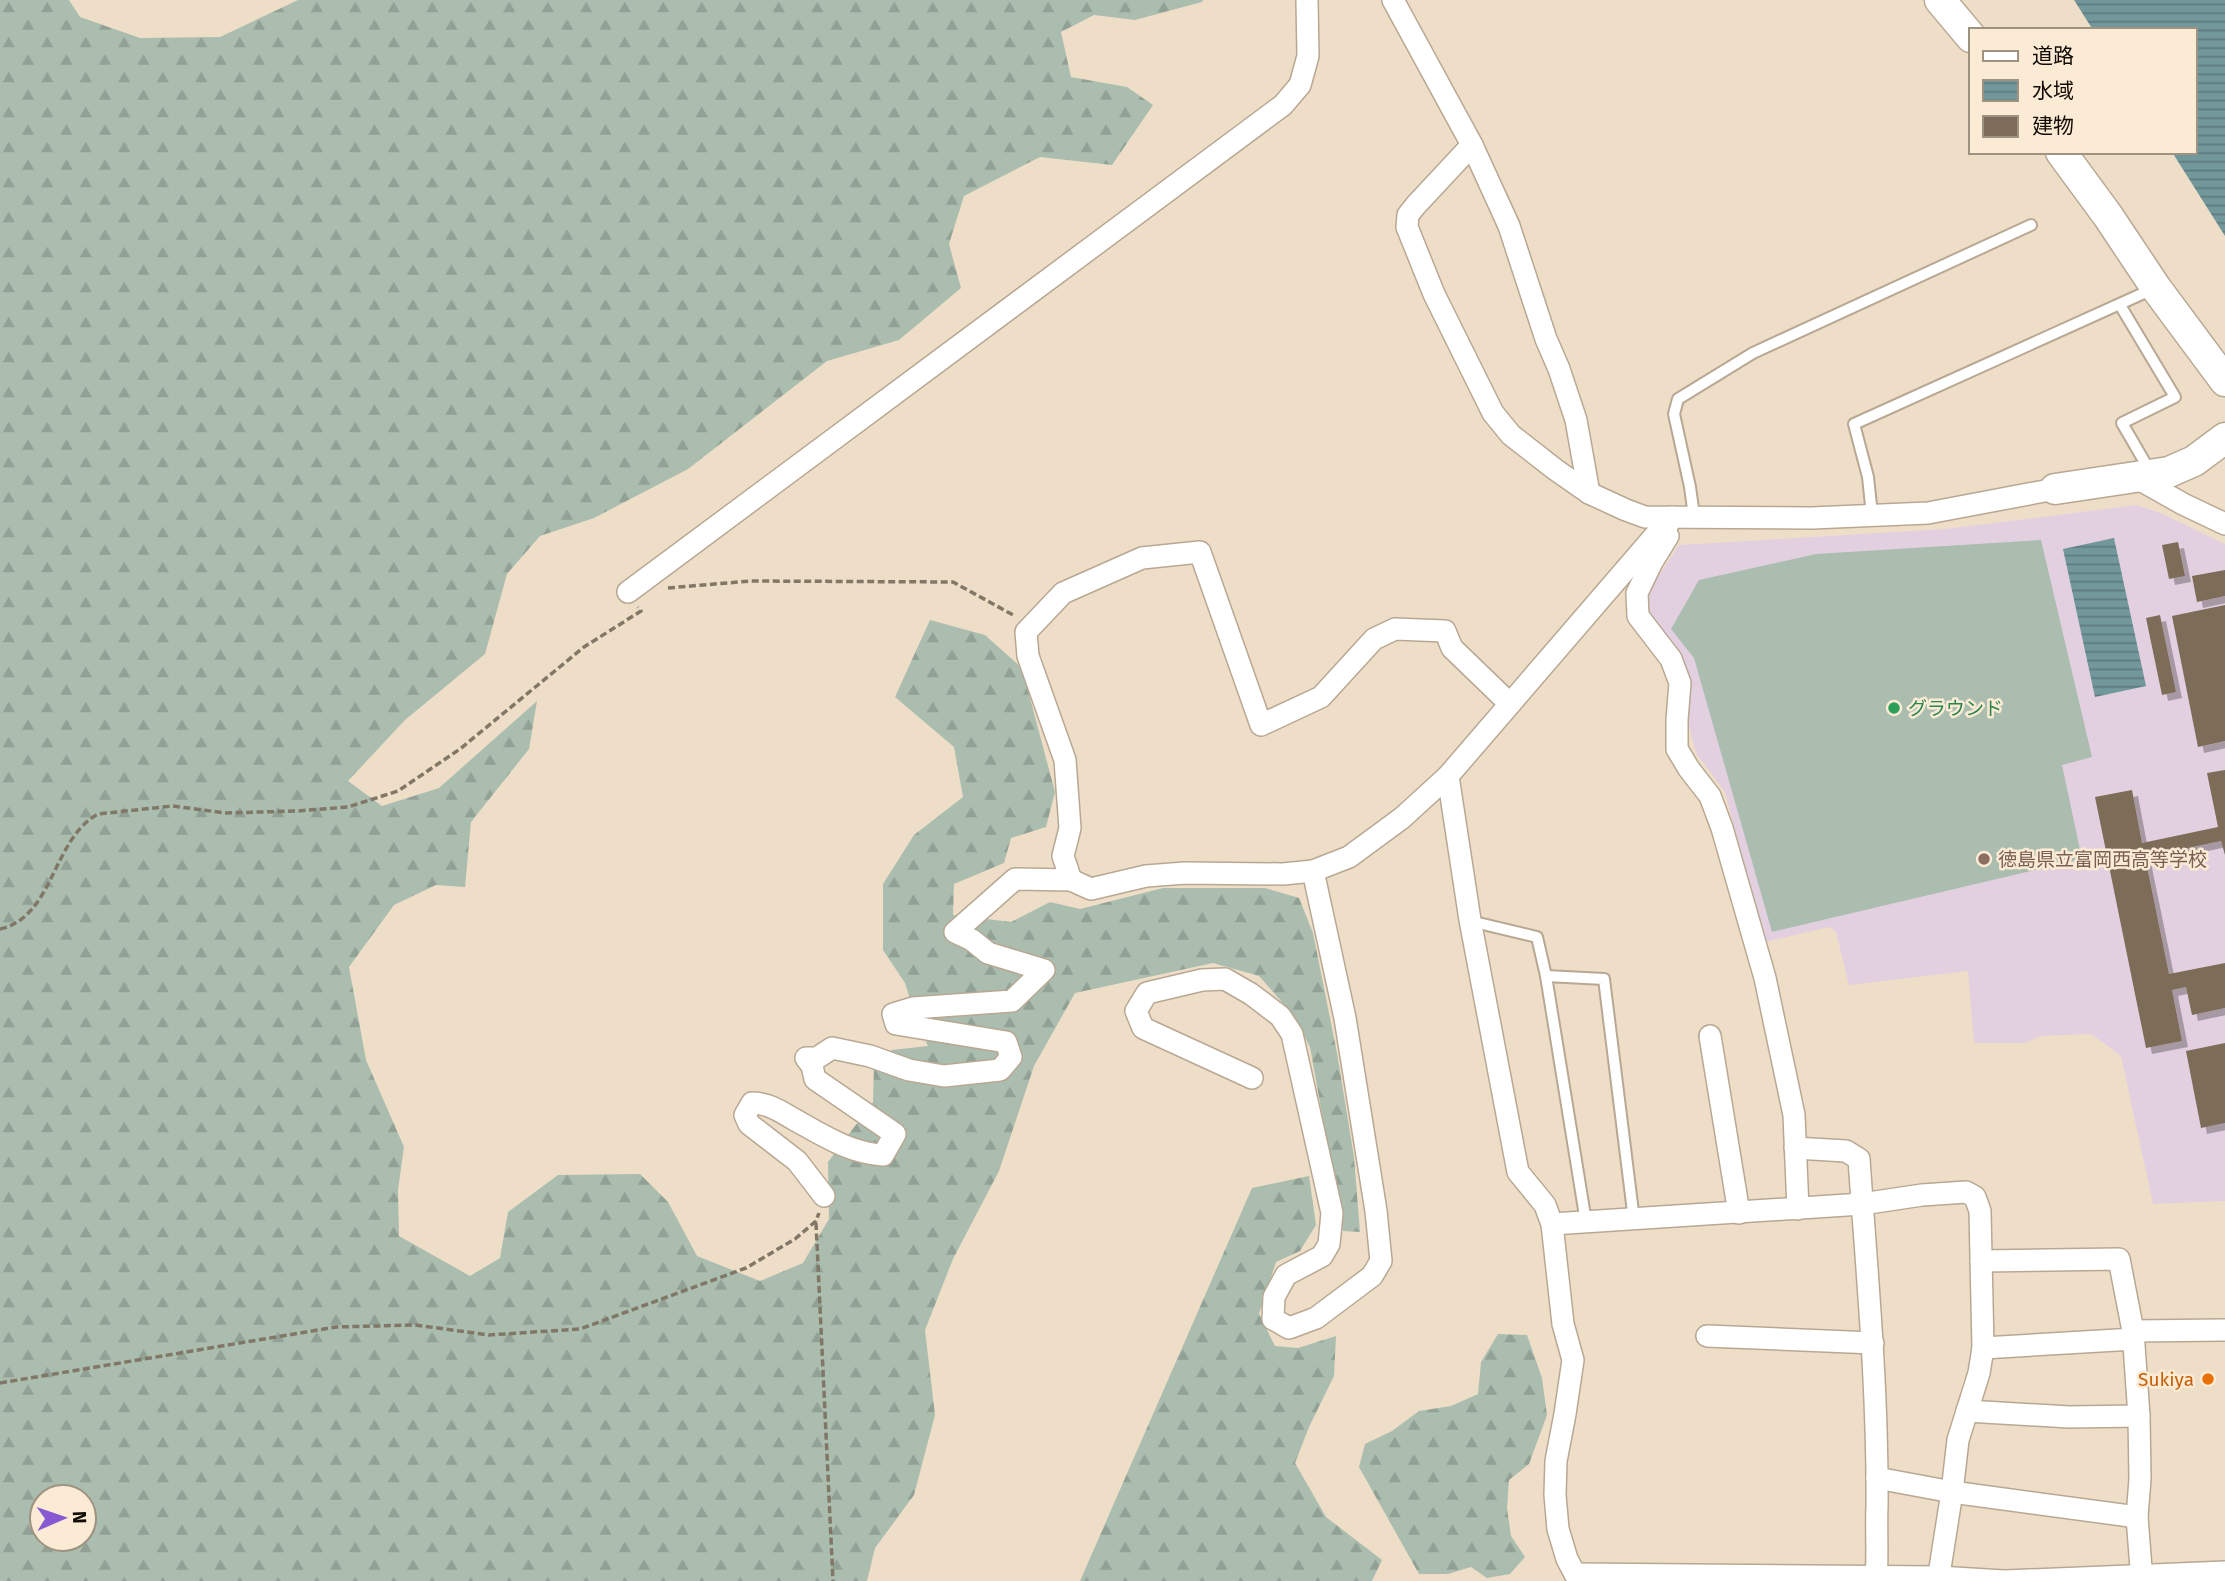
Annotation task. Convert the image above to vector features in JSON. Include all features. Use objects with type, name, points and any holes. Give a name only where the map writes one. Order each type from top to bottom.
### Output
[{"type":"street","points":[[628,592],[1283,105],[1300,85],[1308,57],[1307,0]]},
{"type":"street","points":[[1392,0],[1472,145],[1509,226],[1546,340],[1576,420],[1589,493]]},
{"type":"street","points":[[1940,0],[1969,35]]},
{"type":"street","points":[[1472,145],[1408,215],[1407,227],[1434,294],[1493,413],[1511,435],[1589,493],[1645,517],[1669,521],[1694,516],[1812,517],[1928,513],[2055,489],[2169,472],[2194,461],[2225,438]]},
{"type":"street","points":[[2062,154],[2225,381]]},
{"type":"street","points":[[2143,476],[2183,504],[2225,524]]},
{"type":"street","points":[[819,1190],[797,1161],[749,1124],[745,1115],[752,1103],[765,1103],[834,1142],[864,1154],[883,1154],[895,1134],[815,1079],[812,1066],[806,1058],[817,1058],[832,1048],[870,1056],[909,1070],[944,1076],[1000,1070],[1011,1057],[1006,1042],[896,1024],[893,1014],[913,1008],[1012,1001],[1044,970],[988,953],[956,932],[1015,879],[1071,880],[1091,889],[1146,876],[1185,873],[1283,874],[1313,871],[1349,857],[1402,818],[1448,776],[1669,521]]},
{"type":"street","points":[[1669,521],[1668,536],[1637,593],[1638,616],[1671,659],[1680,683],[1676,720],[1677,749],[1710,796],[1722,828],[1770,998],[1794,1115],[1798,1209]]},
{"type":"street","points":[[1071,880],[1063,856],[1070,828],[1065,760],[1028,656],[1026,632],[1063,593],[1142,558],[1200,552],[1261,725],[1321,696],[1374,639],[1395,629],[1446,631],[1452,648],[1510,704]]},
{"type":"street","points":[[1448,776],[1470,920],[1518,1172],[1545,1205],[1552,1224],[1563,1324],[1573,1360],[1556,1461],[1555,1495],[1558,1529],[1572,1577],[2005,1581],[2142,1579],[2225,1572]]},
{"type":"street","points":[[1252,1078],[1143,1028],[1136,1011],[1147,993],[1202,980],[1225,979],[1280,1016],[1292,1034],[1332,1213],[1329,1244],[1322,1256],[1286,1275],[1273,1297],[1273,1319],[1289,1328],[1316,1318],[1372,1276],[1381,1261],[1376,1211],[1345,1018],[1313,871]]},
{"type":"street","points":[[1710,1036],[1739,1213]]},
{"type":"street","points":[[1795,1148],[1846,1151],[1859,1159],[1873,1343],[1877,1478],[1876,1579]]},
{"type":"street","points":[[1552,1224],[1862,1205],[1922,1195],[1966,1192],[1975,1197],[1980,1211],[1983,1348],[1979,1373],[1958,1440],[1938,1579]]},
{"type":"street","points":[[1981,1261],[2119,1259],[2133,1335],[2139,1416],[2140,1479],[2137,1517],[2142,1579]]},
{"type":"street","points":[[1983,1348],[2225,1330]]},
{"type":"street","points":[[1707,1336],[1873,1343]]},
{"type":"street","points":[[1968,1411],[2069,1417],[2139,1416]]},
{"type":"street","points":[[1877,1478],[1952,1492],[2137,1517]]},
{"type":"lane","points":[[1694,516],[1674,414],[1678,399],[1753,353],[2031,225]]},
{"type":"lane","points":[[1872,515],[1868,477],[1854,424],[2156,288]]},
{"type":"lane","points":[[2120,305],[2175,397],[2122,423],[2143,476]]},
{"type":"lane","points":[[1470,920],[1537,937],[1546,976],[1586,1222]]},
{"type":"lane","points":[[1546,976],[1604,979],[1634,1220]]},
{"type":"path","points":[[668,588],[750,581],[953,582],[1013,613],[1026,632]]},
{"type":"path","points":[[0,929],[13,926],[36,904],[69,843],[87,820],[98,814],[173,806],[225,813],[297,811],[348,807],[398,791],[460,749],[584,647],[641,611],[628,592]]},
{"type":"path","points":[[819,1190],[816,1221],[833,1581]]},
{"type":"path","points":[[0,1383],[336,1327],[415,1325],[489,1335],[580,1329],[746,1268],[795,1240],[816,1221],[819,1190]]},
{"type":"shaded area","name":"徳島県立富岡西高等学校","points":[[2137,505],[2163,514],[2225,544],[2225,1201],[2153,1204],[2121,1056],[2091,1034],[2041,1036],[2025,1043],[1974,1043],[1968,971],[1849,985],[1836,932],[1829,927],[1765,942],[1725,792],[1696,753],[1687,718],[1654,630],[1646,595],[1679,545],[1945,529]]},
{"type":"green space","points":[[0,0],[69,0],[80,17],[140,38],[220,37],[298,0],[1203,0],[1135,20],[1094,15],[1061,32],[1071,77],[1127,87],[1153,105],[1112,165],[1040,157],[964,196],[949,244],[961,288],[899,340],[827,361],[688,469],[594,518],[540,536],[507,574],[485,654],[405,720],[348,781],[382,806],[439,788],[537,701],[529,749],[471,822],[465,887],[436,885],[394,905],[349,967],[366,1060],[404,1147],[398,1190],[399,1236],[470,1276],[500,1258],[508,1212],[558,1175],[640,1174],[668,1202],[697,1256],[760,1281],[803,1263],[829,1219],[828,1162],[873,1102],[874,1062],[892,1050],[928,1046],[917,1022],[905,983],[883,950],[883,884],[914,835],[963,797],[954,747],[895,697],[930,620],[985,635],[1022,668],[1055,792],[1046,827],[1011,838],[1004,863],[954,884],[953,915],[1011,922],[1050,902],[1080,909],[1163,888],[1265,888],[1299,898],[1313,933],[1337,1053],[1354,1157],[1360,1232],[1343,1231],[1310,1047],[1294,1016],[1259,976],[1213,963],[1075,993],[1034,1066],[999,1171],[953,1259],[925,1330],[935,1415],[914,1495],[875,1548],[867,1581],[0,1581]]},
{"type":"green space","name":"グラウンド","points":[[2041,540],[2092,757],[2062,765],[2082,859],[1772,932],[1694,658],[1671,629],[1699,580],[1816,554]]},
{"type":"green space","points":[[1309,1176],[1316,1225],[1300,1251],[1276,1262],[1259,1314],[1275,1346],[1298,1348],[1336,1336],[1334,1376],[1295,1463],[1326,1517],[1382,1560],[1372,1581],[1080,1581],[1252,1188]]},
{"type":"green space","points":[[1498,1334],[1527,1335],[1542,1378],[1547,1415],[1529,1464],[1509,1480],[1507,1508],[1511,1536],[1525,1557],[1510,1574],[1487,1578],[1471,1567],[1448,1574],[1419,1574],[1359,1467],[1365,1444],[1392,1431],[1419,1411],[1451,1406],[1478,1394],[1481,1362]]},
{"type":"water","points":[[2074,0],[2225,0],[2225,236],[2173,154],[2197,154],[2197,28],[2092,28]]},
{"type":"water","points":[[2114,538],[2146,686],[2095,697],[2063,549]]},
{"type":"building","points":[[2178,542],[2185,576],[2169,579],[2162,545]]},
{"type":"building","points":[[2225,570],[2225,596],[2197,602],[2192,576]]},
{"type":"building","points":[[2225,605],[2225,741],[2198,747],[2172,616]]},
{"type":"building","points":[[2160,615],[2176,692],[2162,695],[2146,618]]},
{"type":"building","points":[[2225,770],[2225,855],[2221,841],[2145,857],[2169,974],[2225,963],[2225,1008],[2192,1015],[2186,987],[2172,990],[2182,1041],[2146,1048],[2095,797],[2132,790],[2142,843],[2218,827],[2207,773]]},
{"type":"building","points":[[2225,1043],[2225,1123],[2201,1128],[2186,1051]]},
{"type":"place","name":"グラウンド","points":[[1894,708]]},
{"type":"place","name":"徳島県立富岡西高等学校","points":[[1984,859]]},
{"type":"place","name":"Sukiya","points":[[2208,1379]]}]
